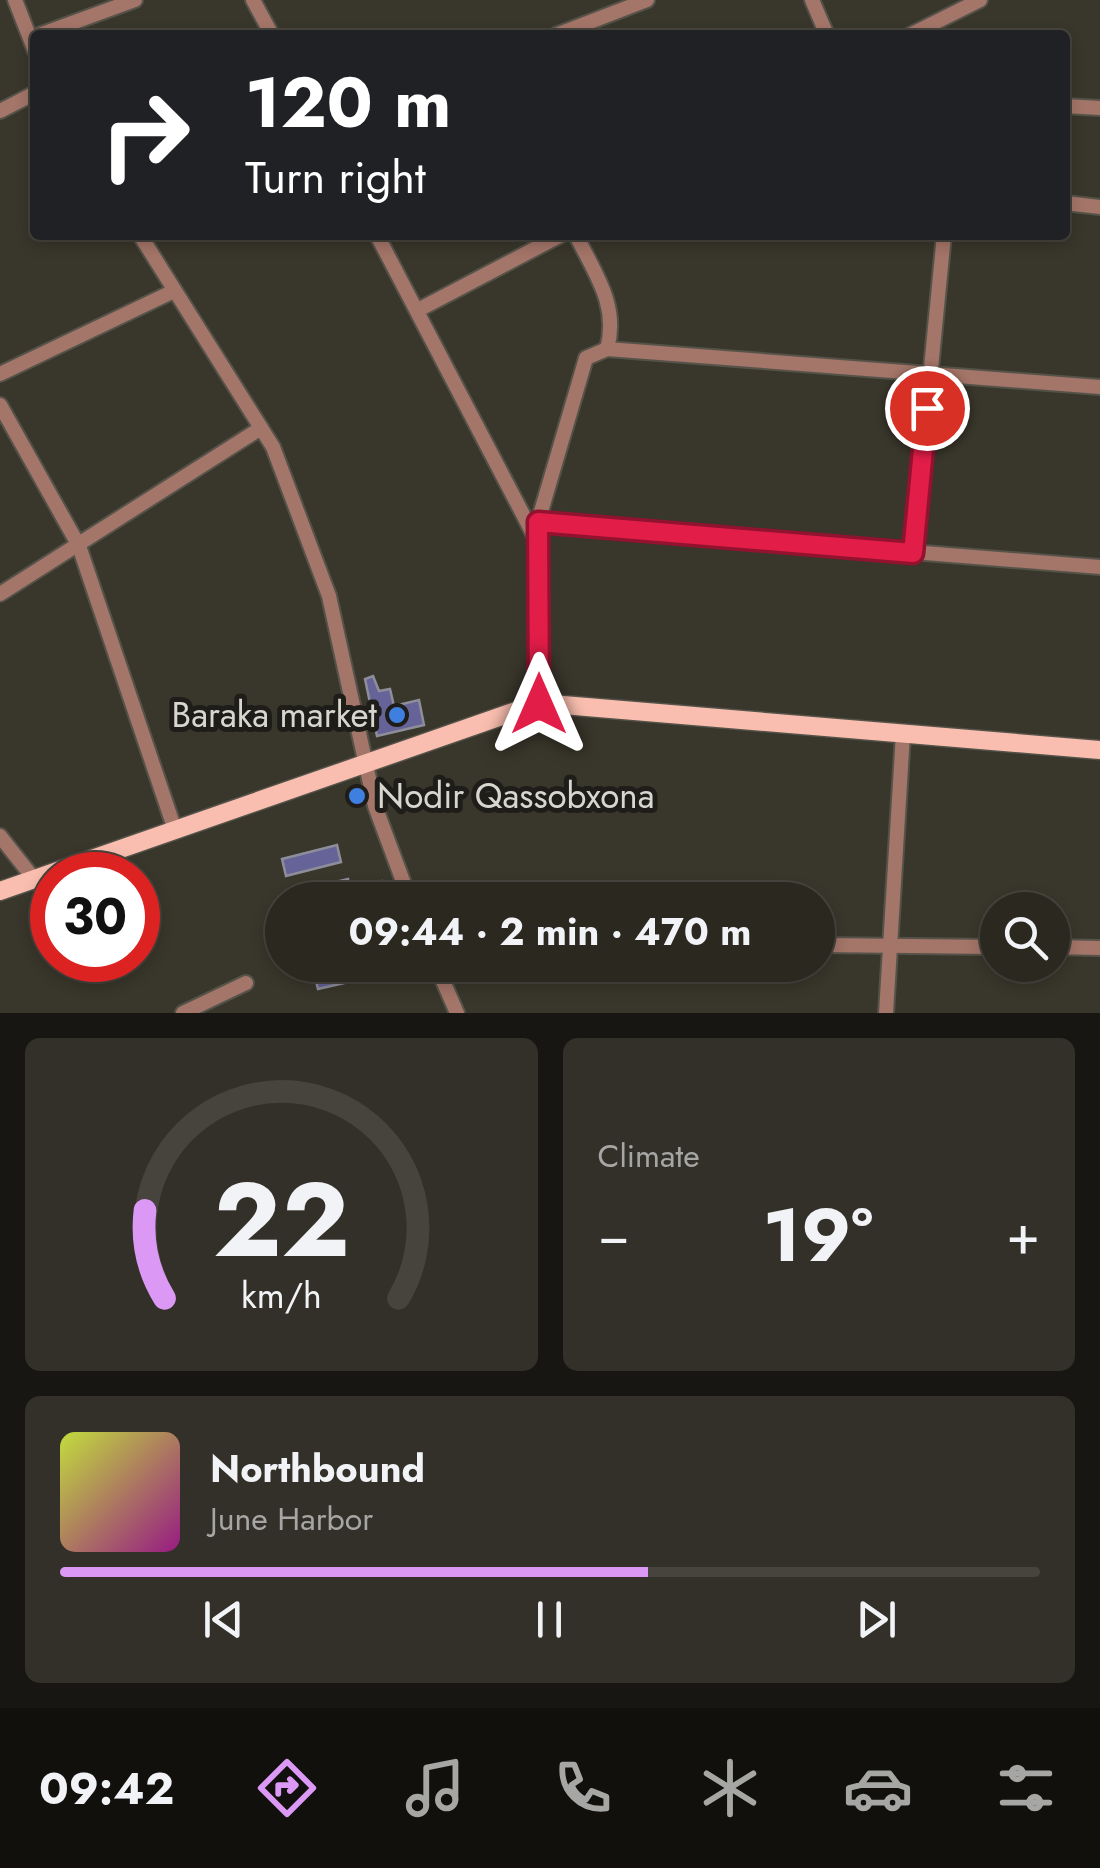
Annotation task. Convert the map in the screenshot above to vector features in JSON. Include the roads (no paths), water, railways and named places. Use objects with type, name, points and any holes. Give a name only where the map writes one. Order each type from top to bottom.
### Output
[{"type":"main road","points":[[112,852],[539,704],[1100,750]]},
{"type":"main road","points":[[0,891],[30,880]]},
{"type":"street","points":[[14,0],[30,30]]},
{"type":"street","points":[[60,30],[134,0]]},
{"type":"street","points":[[254,0],[269,30]]},
{"type":"street","points":[[569,30],[647,0]]},
{"type":"street","points":[[812,0],[825,30]]},
{"type":"street","points":[[920,30],[980,0]]},
{"type":"street","points":[[0,112],[30,95]]},
{"type":"street","points":[[1070,106],[1100,108]]},
{"type":"street","points":[[1070,204],[1100,207]]},
{"type":"street","points":[[143,240],[273,447],[329,596],[375,806],[403,882]]},
{"type":"street","points":[[381,240],[540,547]]},
{"type":"street","points":[[418,310],[551,240]]},
{"type":"street","points":[[578,240],[611,306],[613,325],[607,349]]},
{"type":"street","points":[[913,553],[943,240]]},
{"type":"street","points":[[0,374],[174,291]]},
{"type":"street","points":[[539,704],[538,522],[586,358],[607,349],[1100,388]]},
{"type":"street","points":[[0,405],[79,546],[175,830]]},
{"type":"street","points":[[0,594],[261,428]]},
{"type":"street","points":[[538,522],[1100,567]]},
{"type":"street","points":[[886,1013],[903,734]]},
{"type":"street","points":[[0,836],[30,874]]},
{"type":"street","points":[[835,946],[980,947]]},
{"type":"street","points":[[1070,948],[1100,948]]},
{"type":"street","points":[[443,982],[457,1013]]},
{"type":"street","points":[[183,1013],[246,983]]},
{"type":"place","name":"Baraka market","points":[[397,715]]},
{"type":"place","name":"Nodir Qassobxona","points":[[357,796]]}]
